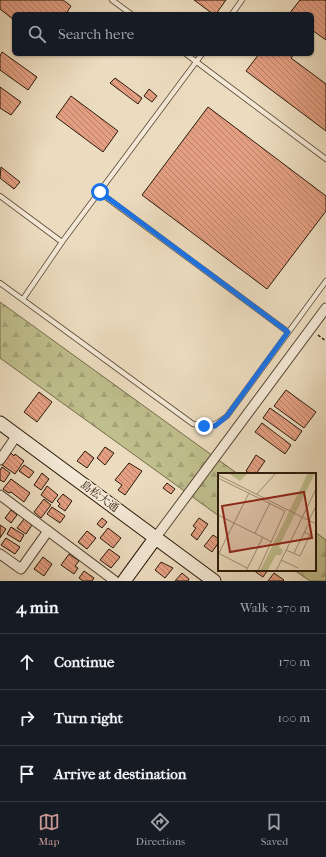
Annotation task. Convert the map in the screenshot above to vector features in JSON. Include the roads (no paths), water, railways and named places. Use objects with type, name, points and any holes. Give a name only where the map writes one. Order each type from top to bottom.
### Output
[{"type":"street","points":[[0,495],[48,531],[123,581],[326,308]]},
{"type":"street","name":"島松大通","points":[[0,422],[214,581]]},
{"type":"street","points":[[0,460],[17,435]]},
{"type":"street","points":[[0,554],[21,569],[48,531]]},
{"type":"lane","points":[[112,0],[128,12]]},
{"type":"lane","points":[[233,12],[242,0]]},
{"type":"lane","points":[[188,56],[326,159]]},
{"type":"lane","points":[[23,299],[62,242],[200,56]]},
{"type":"lane","points":[[100,192],[288,332]]},
{"type":"lane","points":[[0,196],[62,242]]},
{"type":"lane","points":[[0,283],[193,424],[215,426],[227,416],[326,281]]}]
